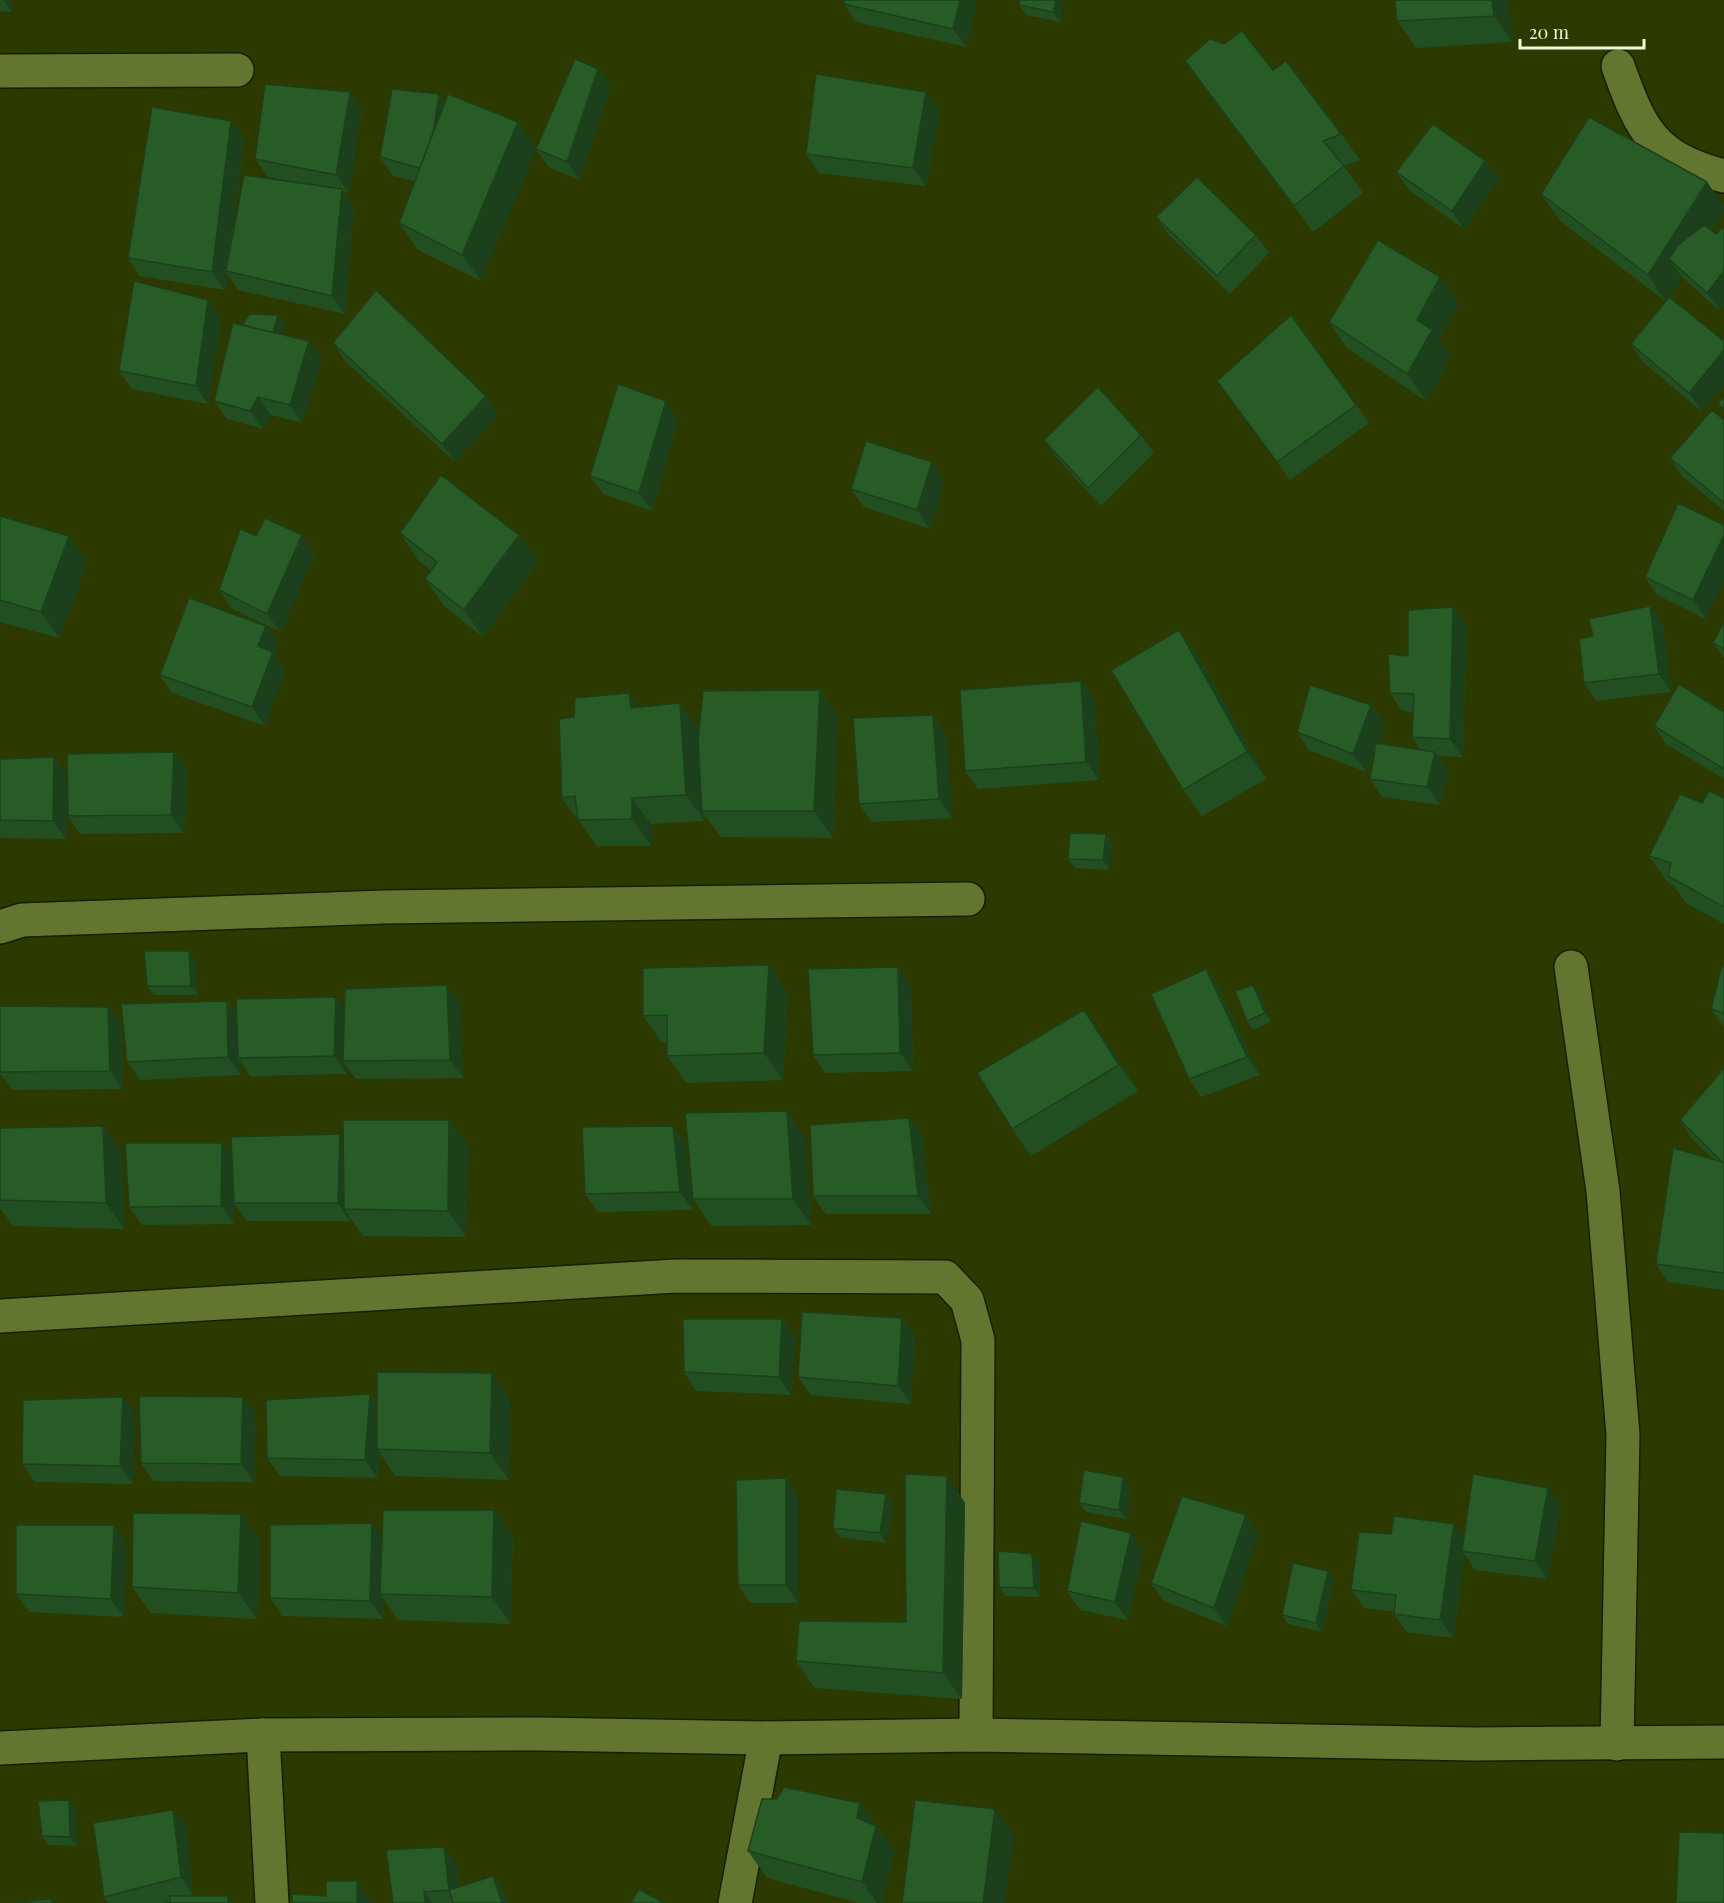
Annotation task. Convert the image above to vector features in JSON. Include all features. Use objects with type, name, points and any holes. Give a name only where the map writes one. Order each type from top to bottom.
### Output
[{"type":"street","points":[[1618,66],[1633,109],[1649,135],[1678,160],[1724,176]]},
{"type":"street","points":[[0,71],[237,70]]},
{"type":"street","points":[[0,927],[22,920],[384,907],[968,898]]},
{"type":"street","points":[[1571,967],[1603,1191],[1623,1435],[1617,1744]]},
{"type":"street","points":[[0,1316],[676,1276],[945,1277],[968,1300],[978,1340],[976,1735]]},
{"type":"street","points":[[0,1748],[263,1736],[541,1734],[766,1738],[976,1735],[1474,1744],[1724,1742]]},
{"type":"street","points":[[263,1736],[272,1903]]},
{"type":"street","points":[[735,1903],[766,1738]]},
{"type":"building","points":[[844,0],[960,0],[953,29],[844,4]]},
{"type":"building","points":[[1020,0],[1056,0],[1053,12],[1019,5]]},
{"type":"building","points":[[1395,0],[1492,0],[1494,16],[1397,21]]},
{"type":"building","points":[[1242,31],[1273,70],[1286,61],[1341,134],[1323,141],[1344,166],[1294,206],[1185,61],[1210,39],[1224,44]]},
{"type":"building","points":[[575,59],[598,69],[567,162],[536,149]]},
{"type":"building","points":[[816,74],[926,92],[913,168],[806,154]]},
{"type":"building","points":[[265,84],[350,92],[336,175],[255,159]]},
{"type":"building","points":[[392,89],[439,94],[433,133],[420,168],[380,157]]},
{"type":"building","points":[[448,94],[518,122],[462,255],[399,223]]},
{"type":"building","points":[[152,107],[231,121],[212,272],[128,258]]},
{"type":"building","points":[[1589,117],[1707,182],[1648,275],[1541,194]]},
{"type":"building","points":[[1433,124],[1485,161],[1452,211],[1396,172]]},
{"type":"building","points":[[244,175],[342,189],[332,296],[226,271]]},
{"type":"building","points":[[1197,177],[1256,235],[1217,276],[1156,217]]},
{"type":"building","points":[[1704,225],[1716,234],[1724,226],[1724,271],[1707,293],[1669,259],[1678,245]]},
{"type":"building","points":[[1378,240],[1440,277],[1417,320],[1432,330],[1407,374],[1329,322]]},
{"type":"building","points":[[134,281],[208,300],[196,386],[119,371]]},
{"type":"building","points":[[376,290],[486,396],[442,444],[333,343]]},
{"type":"building","points":[[1669,297],[1724,341],[1724,350],[1689,393],[1631,344]]},
{"type":"building","points":[[249,314],[278,315],[273,333],[243,325]]},
{"type":"building","points":[[1291,315],[1356,405],[1277,462],[1217,381]]},
{"type":"building","points":[[233,323],[309,341],[290,405],[258,397],[250,411],[214,401]]},
{"type":"building","points":[[618,384],[666,401],[639,493],[590,476]]},
{"type":"building","points":[[1098,387],[1141,435],[1088,488],[1044,440]]},
{"type":"building","points":[[1724,396],[1724,409],[1718,404]]},
{"type":"building","points":[[1712,410],[1724,420],[1724,503],[1670,458]]},
{"type":"building","points":[[866,441],[932,462],[917,510],[851,489]]},
{"type":"building","points":[[441,475],[519,535],[464,610],[425,579],[437,562],[400,533]]},
{"type":"building","points":[[1678,503],[1724,525],[1724,535],[1693,600],[1645,577]]},
{"type":"building","points":[[0,516],[69,536],[41,612],[0,600]]},
{"type":"building","points":[[265,518],[302,535],[267,614],[219,590],[240,529],[256,536]]},
{"type":"building","points":[[189,598],[266,626],[258,646],[273,652],[252,707],[160,675]]},
{"type":"building","points":[[1650,606],[1659,674],[1584,683],[1579,639],[1593,636],[1589,619]]},
{"type":"building","points":[[1453,607],[1450,739],[1412,737],[1414,694],[1390,693],[1388,654],[1408,656],[1408,610]]},
{"type":"building","points":[[1724,622],[1724,649],[1713,643]]},
{"type":"building","points":[[1179,630],[1247,752],[1183,790],[1111,670]]},
{"type":"building","points":[[1081,681],[1086,762],[965,771],[960,690]]},
{"type":"building","points":[[1679,684],[1724,712],[1724,769],[1654,726]]},
{"type":"building","points":[[1310,685],[1371,705],[1353,754],[1297,732]]},
{"type":"building","points":[[820,690],[814,811],[702,811],[698,740],[703,691]]},
{"type":"building","points":[[629,693],[631,708],[680,703],[686,795],[632,798],[632,819],[578,820],[575,796],[562,798],[559,719],[574,717],[575,698]]},
{"type":"building","points":[[933,715],[939,799],[859,804],[853,718]]},
{"type":"building","points":[[1376,743],[1435,752],[1427,787],[1370,779]]},
{"type":"building","points":[[174,752],[171,815],[68,816],[67,754]]},
{"type":"building","points":[[54,757],[53,821],[0,820],[0,759]]},
{"type":"building","points":[[1709,791],[1724,798],[1724,907],[1668,876],[1671,863],[1649,856],[1680,794],[1702,803]]},
{"type":"building","points":[[1070,833],[1106,834],[1103,860],[1068,859]]},
{"type":"building","points":[[144,951],[189,951],[191,986],[147,986]]},
{"type":"building","points":[[769,965],[764,1053],[667,1056],[667,1015],[643,1016],[643,968]]},
{"type":"building","points":[[1722,965],[1724,965],[1724,1013],[1711,1009]]},
{"type":"building","points":[[898,967],[900,1053],[813,1055],[808,969]]},
{"type":"building","points":[[1206,969],[1247,1057],[1189,1079],[1151,994]]},
{"type":"building","points":[[447,985],[450,1060],[343,1061],[345,989]]},
{"type":"building","points":[[1253,985],[1265,1013],[1247,1021],[1235,991]]},
{"type":"building","points":[[336,997],[334,1056],[238,1058],[236,999]]},
{"type":"building","points":[[227,1001],[228,1057],[127,1062],[121,1004]]},
{"type":"building","points":[[0,1006],[108,1007],[110,1071],[0,1072]]},
{"type":"building","points":[[1084,1010],[1119,1065],[1012,1129],[977,1073]]},
{"type":"building","points":[[1724,1068],[1724,1273],[1656,1264],[1673,1148],[1722,1162],[1680,1120]]},
{"type":"building","points":[[787,1111],[793,1199],[693,1199],[685,1113]]},
{"type":"building","points":[[909,1118],[918,1196],[813,1196],[810,1125]]},
{"type":"building","points":[[343,1120],[449,1120],[448,1211],[344,1209]]},
{"type":"building","points":[[103,1126],[106,1203],[0,1200],[0,1128]]},
{"type":"building","points":[[673,1126],[680,1192],[585,1194],[582,1127]]},
{"type":"building","points":[[340,1134],[338,1203],[234,1203],[231,1137]]},
{"type":"building","points":[[125,1143],[222,1143],[221,1206],[129,1207]]},
{"type":"building","points":[[802,1312],[902,1318],[898,1386],[798,1377]]},
{"type":"building","points":[[683,1319],[782,1319],[779,1377],[684,1372]]},
{"type":"building","points":[[377,1372],[492,1373],[490,1453],[377,1449]]},
{"type":"building","points":[[370,1394],[365,1460],[267,1458],[266,1400]]},
{"type":"building","points":[[139,1396],[243,1397],[241,1464],[141,1463]]},
{"type":"building","points":[[123,1397],[120,1466],[22,1464],[23,1400]]},
{"type":"building","points":[[1084,1470],[1123,1477],[1119,1510],[1079,1503]]},
{"type":"building","points":[[905,1474],[947,1476],[943,1673],[796,1661],[799,1621],[906,1622]]},
{"type":"building","points":[[1473,1474],[1548,1488],[1535,1561],[1462,1551]]},
{"type":"building","points":[[786,1478],[786,1585],[738,1585],[736,1480]]},
{"type":"building","points":[[836,1489],[886,1494],[880,1533],[833,1528]]},
{"type":"building","points":[[1182,1496],[1246,1515],[1214,1608],[1151,1583]]},
{"type":"building","points":[[383,1510],[494,1510],[492,1597],[380,1594]]},
{"type":"building","points":[[133,1513],[241,1514],[238,1593],[132,1587]]},
{"type":"building","points":[[1394,1516],[1454,1524],[1440,1620],[1394,1614],[1396,1595],[1351,1590],[1359,1532],[1391,1534]]},
{"type":"building","points":[[1081,1521],[1131,1533],[1115,1602],[1067,1591]]},
{"type":"building","points":[[372,1523],[370,1601],[270,1598],[270,1525]]},
{"type":"building","points":[[16,1525],[114,1525],[111,1599],[16,1594]]},
{"type":"building","points":[[998,1551],[1032,1554],[1034,1588],[999,1587]]},
{"type":"building","points":[[1293,1563],[1328,1571],[1316,1623],[1282,1615]]},
{"type":"building","points":[[784,1787],[860,1803],[857,1818],[876,1826],[862,1882],[748,1851],[762,1799],[777,1799]]},
{"type":"building","points":[[69,1800],[70,1837],[42,1836],[38,1801]]},
{"type":"building","points":[[915,1800],[995,1809],[983,1903],[902,1903]]},
{"type":"building","points":[[173,1810],[181,1877],[104,1897],[93,1823]]},
{"type":"building","points":[[1679,1832],[1724,1833],[1724,1903],[1676,1903]]},
{"type":"building","points":[[444,1847],[449,1890],[424,1892],[425,1903],[393,1903],[386,1850]]},
{"type":"building","points":[[493,1876],[502,1903],[453,1903],[449,1890]]},
{"type":"building","points":[[326,1881],[357,1881],[357,1903],[292,1903],[292,1894],[326,1896]]},
{"type":"building","points":[[639,1889],[664,1903],[631,1903]]},
{"type":"building","points":[[170,1896],[228,1896],[228,1903],[170,1903]]},
{"type":"building","points":[[52,1899],[52,1903],[12,1903]]}]
